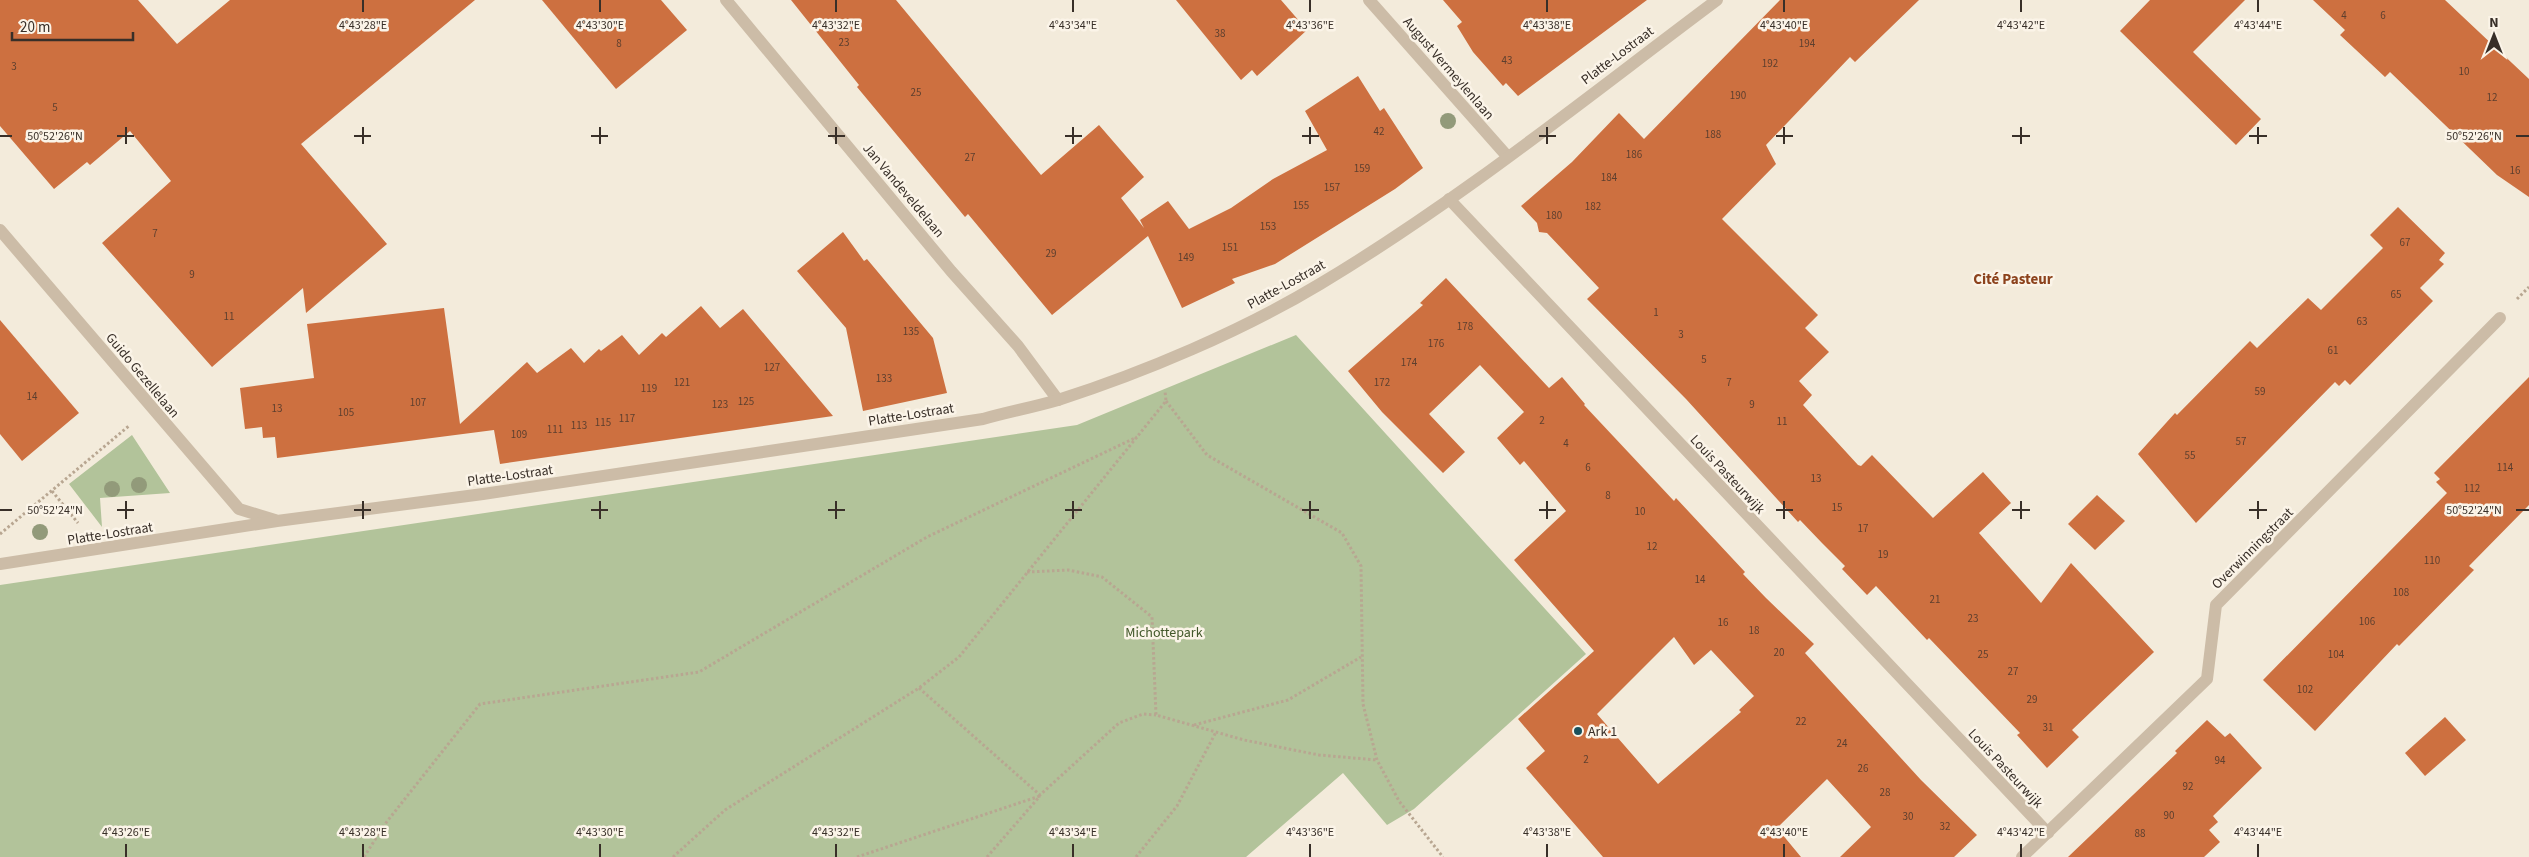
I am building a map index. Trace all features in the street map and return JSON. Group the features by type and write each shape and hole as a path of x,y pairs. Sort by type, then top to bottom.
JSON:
{"street":[{"name":"Jan Vandeveldelaan","path":"726,0 951,271 1018,346 1058,400"},
{"name":"August Vermeylenlaan","path":"1369,0 1507,156"},
{"name":"Platte-Lostraat","path":"0,564 100,550 277,521 483,494 983,419 1058,400 1162,361 1218,337 1320,284 1449,199 1717,0"},
{"name":"Louis Pasteurwijk","path":"1449,199 2048,833"},
{"name":"Guido Gezellelaan","path":"0,230 239,509 277,521"},
{"name":"Overwinningstraat","path":"2022,857 2208,680 2216,605 2500,318"}],"path":[{"path":"1162,361 1166,401 1207,455 1342,532 1361,566 1363,704 1377,760 1399,802 1443,857"},
{"path":"673,857 725,810 919,688 959,656 1166,401"},
{"path":"0,534 152,407"},
{"path":"364,857 385,824 480,704 698,672 927,537 1137,437"},
{"path":"52,491 100,550"},
{"path":"1027,572 1068,570 1102,577 1152,618 1156,715"},
{"path":"1194,725 1288,700 1361,656"},
{"path":"919,688 1040,795"},
{"path":"987,857 1040,795 1120,723 1143,714 1156,715 1244,740 1319,755 1377,760"},
{"path":"1136,857 1178,806 1216,732"},
{"path":"857,857 1040,795"}],"green space":[{"name":"Michottepark","path":"1296,335 1586,654 1414,809 1387,825 1343,773 1246,857 0,857 0,585 1077,425"},
{"path":"132,435 170,493 100,498 102,527 69,484"}],"building":[{"path":"0,0 138,0 177,44 230,0 475,0 301,144 387,244 306,313 303,288 212,367 102,243 171,181 130,131 90,165 87,162 54,189 0,126"},
{"path":"542,0 661,0 687,30 616,89"},
{"path":"791,0 896,0 1041,175 1099,125 1144,177 1121,198 1144,228 1140,220 1168,201 1189,229 1231,208 1273,179 1327,150 1305,111 1358,76 1380,111 1384,108 1423,168 1395,189 1275,264 1232,279 1235,283 1182,308 1148,236 1052,315 968,214 965,217 857,87 859,85"},
{"path":"1176,0 1281,0 1307,30 1257,76 1252,70 1241,80"},
{"path":"1443,0 1647,0 1518,96 1506,83 1503,86 1473,52 1457,26 1462,22"},
{"path":"1780,0 1919,0 1855,62 1850,57 1766,145 1776,164 1722,219 1818,315 1805,328 1829,352 1799,381 1812,395 1803,405 1858,465 1861,466 1872,455 1933,518 1983,472 2011,503 1979,533 2041,603 2071,563 2154,652 2072,730 2079,737 2047,768 2017,735 2020,733 1876,586 1867,595 1842,569 1845,566 1800,520 1798,522 1686,399 1587,299 1599,288 1547,233 1539,232 1537,223 1521,206 1572,162 1619,113 1644,139"},
{"path":"2150,0 2245,0 2193,52 2261,119 2236,145 2120,31"},
{"path":"2313,0 2445,0 2529,79 2529,197 2497,175 2390,72 2385,77 2340,35 2345,30"},
{"path":"2398,207 2445,253 2439,260 2444,264 2420,288 2433,301 2350,385 2345,380 2339,386 2335,382 2196,523 2138,454 2175,413 2177,415 2250,341 2257,348 2308,298 2321,310 2383,248 2370,235"},
{"path":"843,232 864,261 867,259 933,338 947,393 863,411 846,328 797,271"},
{"path":"1446,278 1549,388 1562,377 1584,405 1674,501 1676,498 1745,572 1743,574 1814,644 1805,653 1921,780 1977,835 1954,857 1840,857 1871,827 1827,779 1777,828 1801,857 1603,857 1526,768 1545,751 1518,719 1594,651 1514,560 1566,511 1524,461 1520,465 1497,438 1524,412 1480,365 1429,414 1465,452 1443,473 1382,412 1348,371 1423,305 1420,303","holes":["1674,637 1694,665 1711,650 1754,696 1739,710 1741,712 1658,784 1597,714"]},
{"path":"701,306 720,328 743,309 833,416 500,464 494,430 277,458 275,437 263,438 262,427 245,429 240,388 314,378 307,324 444,308 460,424 527,362 537,373 571,348 584,363 599,349 601,351 622,335 639,355 662,333 666,337"},
{"path":"0,320 79,413 22,461 0,434"},
{"path":"2529,377 2529,505 2469,566 2474,570 2399,646 2397,644 2315,731 2263,680 2447,493 2436,482 2440,479 2434,473"},
{"path":"2097,495 2125,521 2095,550 2068,524"},
{"path":"2445,717 2466,740 2425,776 2405,753"},
{"path":"2207,720 2225,737 2230,733 2262,768 2213,816 2218,822 2209,830 2220,842 2204,857 2068,857 2177,753 2175,751"}],"place":[{"name":"Ark 1","path":"1578,731"}],"district":[{"name":"Cité Pasteur","path":"2013,279"}]}
